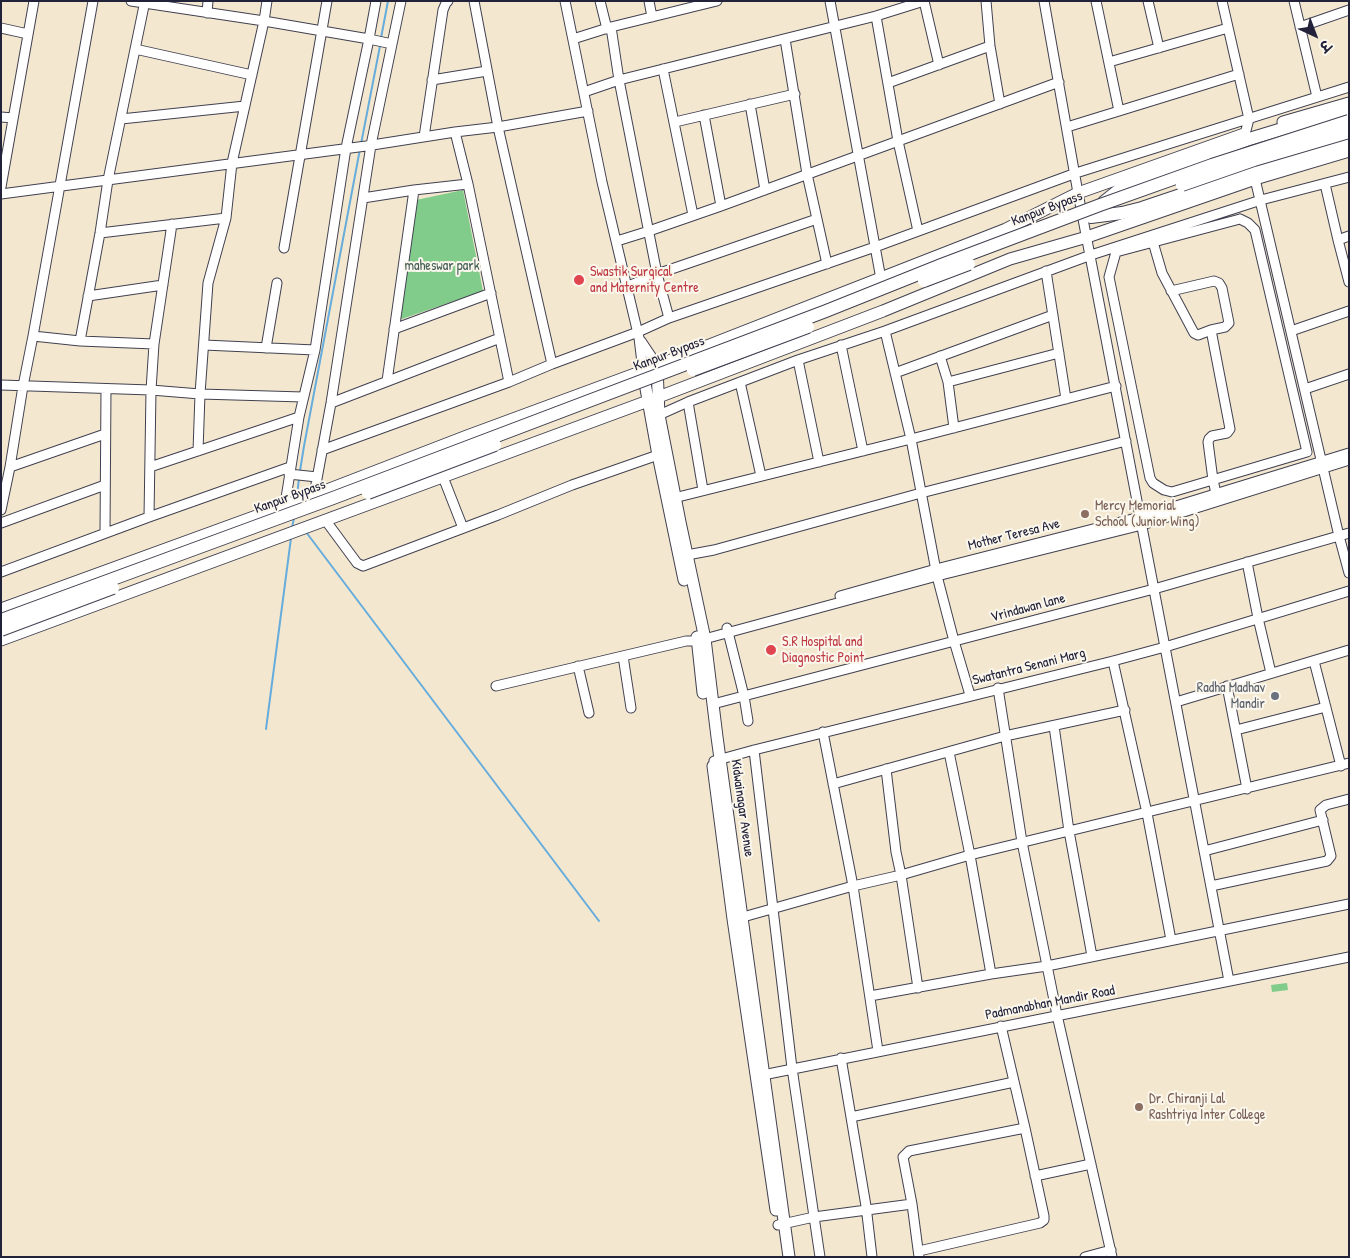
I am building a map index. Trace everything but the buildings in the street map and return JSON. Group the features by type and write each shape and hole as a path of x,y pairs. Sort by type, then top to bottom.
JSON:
{"highway":[{"path":"1100,205 1119,190 1156,173 1246,140 1349,110"},
{"name":"Kanpur Bypass","path":"1,620 333,498 1100,205 1212,165 1349,121"},
{"name":"Kanpur Bypass","path":"1,630 757,347 1091,217 1254,160 1349,132"},
{"path":"1091,217 1142,208 1252,171 1349,142"}],"main road":[{"path":"1,609 311,496 643,371 1006,229 1078,193 1245,134 1349,103"},
{"path":"1,640 652,399 883,311 1010,258 1087,237 1255,179 1349,151"},
{"name":"Kidwainagar Avenue","path":"657,365 652,399 658,455 687,555 781,1224 782,1257"},
{"name":"Kidwainagar Avenue","path":"643,371 659,415 671,499 712,704 716,761"},
{"name":"Kidwainagar Avenue","path":"781,1224 790,1257"}],"street":[{"path":"1,188 34,1"},
{"path":"1,510 93,1"},
{"path":"131,1 264,21 372,39 390,44"},
{"path":"207,13 208,1"},
{"path":"198,451 208,283 226,218 232,163 267,1"},
{"path":"284,248 327,1"},
{"path":"288,503 299,417 315,350 348,148 372,39 376,1"},
{"path":"311,496 313,477 322,450 330,403 363,198 368,145 401,1"},
{"path":"424,137 443,10 448,1"},
{"path":"474,1 498,127 552,364"},
{"path":"565,1 602,182 638,335 643,371"},
{"path":"600,1 609,28 657,274 668,318"},
{"path":"649,1 652,17"},
{"path":"573,39 717,1"},
{"path":"830,1 881,279"},
{"path":"584,92 619,80 876,16 924,1 939,65"},
{"path":"986,1 990,46 1000,104"},
{"path":"1044,1 1076,173 1078,193 1229,981"},
{"path":"1096,1 1119,111"},
{"path":"1148,1 1159,48"},
{"path":"1222,1 1249,119 1245,134"},
{"path":"1294,1 1317,97"},
{"path":"80,341 108,180 145,2"},
{"path":"1300,27 1349,10"},
{"path":"876,16 898,141 918,232"},
{"path":"1,28 28,34"},
{"path":"1109,62 1228,28"},
{"path":"785,39 807,174 827,264"},
{"path":"888,83 990,46"},
{"path":"136,48 252,75"},
{"path":"663,69 694,215"},
{"path":"432,80 487,71"},
{"path":"1067,127 1239,74"},
{"path":"617,241 765,190 1059,82"},
{"path":"322,450 509,382 552,364 638,335 668,318 918,232 1076,173 1349,87"},
{"path":"675,122 795,94"},
{"path":"750,104 765,190"},
{"path":"120,120 245,106"},
{"path":"1,194 498,127 588,111"},
{"path":"704,115 720,206"},
{"path":"1,117 13,118"},
{"path":"454,132 468,184 509,382"},
{"path":"659,415 798,360 885,331 1091,255 1261,200 1349,176"},
{"path":"1255,179 1338,536 1349,573"},
{"path":"363,198 468,184"},
{"path":"1325,184 1349,282"},
{"path":"387,381 414,190"},
{"path":"100,233 226,218"},
{"path":"626,287 657,274 817,219"},
{"path":"1240,219 1248,223 1255,230 1307,452 1172,492 1164,490 1153,483 1150,478 1109,277 1116,252 1153,242 1240,219"},
{"path":"148,517 154,344 172,224"},
{"path":"1338,240 1349,236"},
{"path":"1153,242 1158,262 1171,291 1194,333 1198,335 1225,327 1229,323 1222,288 1219,283 1214,281 1171,291"},
{"path":"1046,272 1066,399"},
{"path":"266,348 276,283"},
{"path":"88,296 163,285"},
{"path":"394,328 491,294"},
{"path":"1291,330 1349,311"},
{"path":"895,372 1053,315"},
{"path":"1211,330 1230,429 1227,433 1212,436 1208,440 1217,497"},
{"path":"885,331 911,439 936,573 970,695"},
{"path":"638,335 657,365"},
{"path":"33,336 80,341 154,344"},
{"path":"330,403 500,338"},
{"path":"204,345 315,350"},
{"path":"841,345 863,451"},
{"path":"948,382 1059,353"},
{"path":"940,356 948,382 954,428"},
{"path":"798,360 819,462"},
{"path":"1305,388 1349,374"},
{"path":"740,382 761,476"},
{"path":"1,384 303,397"},
{"path":"671,499 1116,386"},
{"path":"106,389 106,533"},
{"path":"688,402 703,490"},
{"path":"150,467 299,417"},
{"path":"10,467 105,434"},
{"path":"687,555 714,550 921,493 1126,441"},
{"path":"1322,465 1349,453"},
{"path":"326,521 357,562 363,566 572,485 658,455"},
{"path":"496,686 698,638 936,573 1141,521 1322,465 1349,460"},
{"path":"1,572 148,517 292,472 313,477"},
{"path":"443,477 464,528"},
{"path":"1,523 105,486"},
{"name":"Vrindawan lane","path":"712,704 1154,589 1349,533"},
{"path":"1247,562 1271,673"},
{"name":"Swatantra Senani Marg","path":"716,761 823,732 1113,661 1349,591"},
{"path":"727,630 744,696 748,721"},
{"path":"1176,702 1349,650"},
{"path":"623,656 632,708"},
{"path":"1113,661 1147,813 1171,940"},
{"path":"738,918 970,855 1345,764 1326,707 1314,661"},
{"path":"578,666 589,713"},
{"path":"1227,686 1247,788"},
{"path":"998,688 1022,842 1057,1015 1111,1254 1085,1257"},
{"path":"1236,730 1326,707"},
{"path":"833,784 1005,736 1124,710"},
{"path":"1054,726 1069,831 1092,956"},
{"path":"823,732 853,886 878,1051"},
{"path":"754,750 792,1068 820,1257"},
{"path":"949,752 991,974"},
{"path":"886,769 896,852 918,988"},
{"path":"1211,886 1327,861 1331,856 1320,810 1326,805 1349,799"},
{"path":"1204,851 1323,820"},
{"path":"870,996 1047,966 1349,904"},
{"name":"Padmanabhan Mandir Road","path":"760,1075 1349,957"},
{"path":"1001,1026 1025,1128 1044,1220 919,1254 903,1157 908,1151 1025,1128"},
{"path":"841,1058 872,1257"},
{"path":"851,1117 1014,1082"},
{"path":"1035,1176 1091,1164"},
{"path":"781,1224 814,1217 912,1204"}],"green space":[{"name":"maheswar park","path":"463,190 483,291 399,320 416,200"},
{"path":"1287,983 1288,990 1272,992 1271,985"}],"waterway":[{"path":"381,38 388,1"},
{"path":"361,144 380,46"},
{"path":"300,471 360,149"},
{"path":"297,496 299,478"},
{"path":"292,528 294,518"},
{"path":"306,532 599,921"},
{"path":"266,729 291,538"}],"place":[{"name":"Swastik Surgical and Maternity Centre","path":"579,280"},
{"name":"Mercy Memorial School (Junior Wing)","path":"1085,514"},
{"name":"S.R Hospital and Diagnostic Point","path":"771,650"},
{"name":"Radha Madhav Mandir","path":"1275,696"},
{"name":"Dr. Chiranji Lal Rashtriya Inter College","path":"1139,1107"}]}
